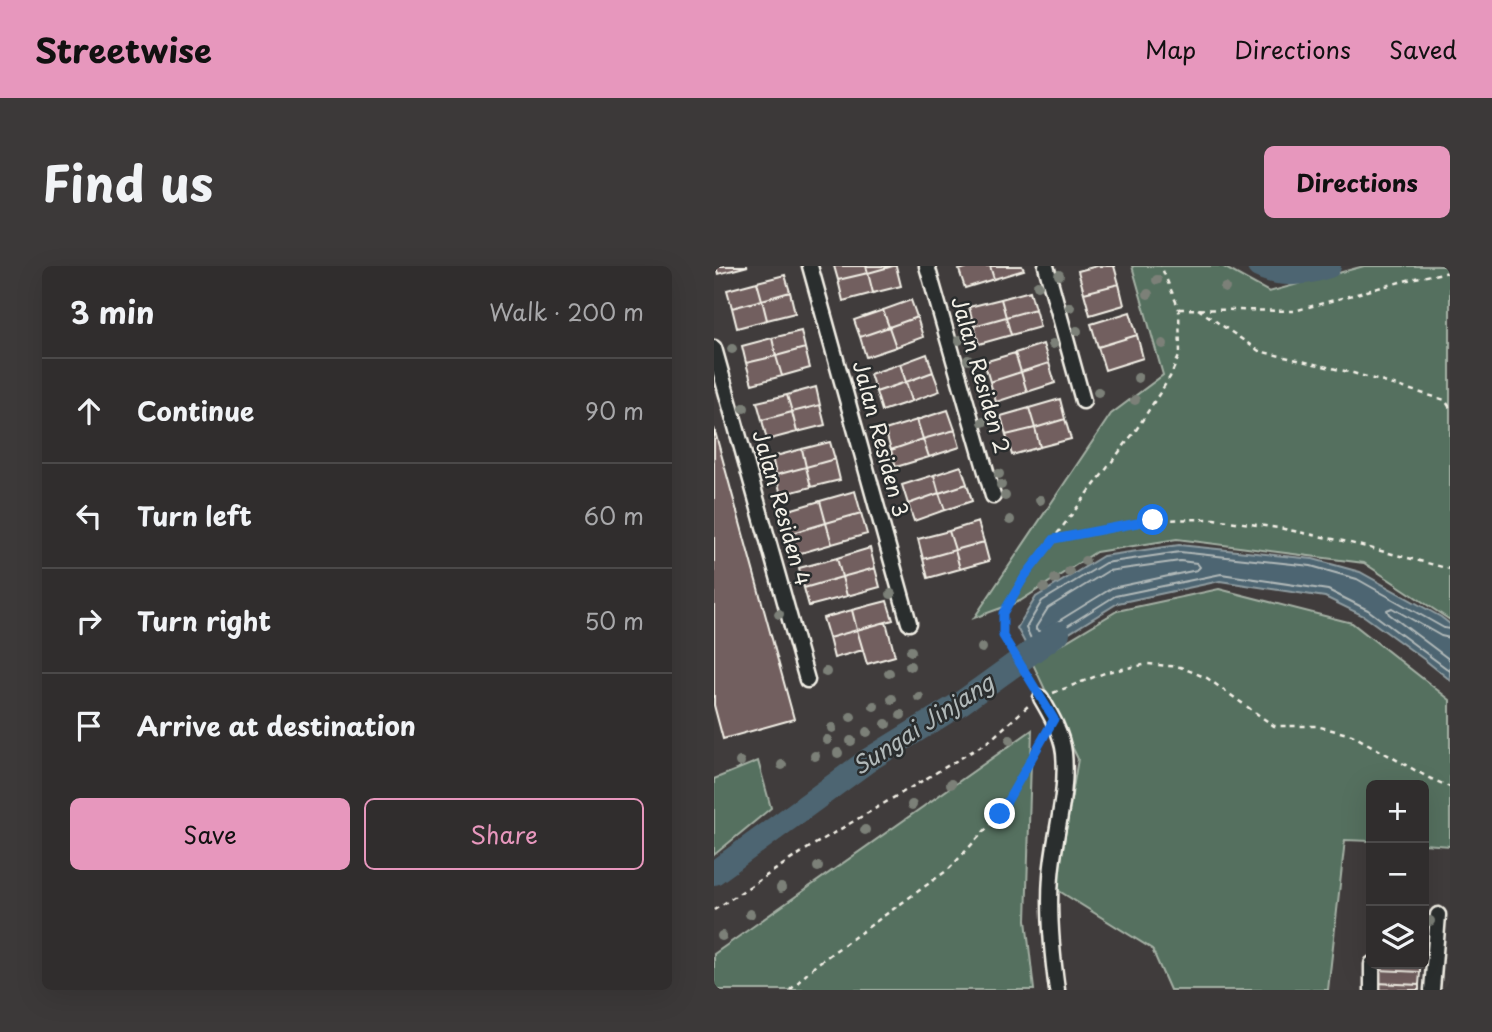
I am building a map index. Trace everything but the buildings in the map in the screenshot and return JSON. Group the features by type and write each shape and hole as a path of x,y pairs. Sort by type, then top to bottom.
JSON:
{"street":[{"name":"Jalan Residen 3","path":"810,266 909,623"},
{"name":"Jalan Residen 2","path":"927,266 993,496"},
{"path":"1046,266 1083,401"},
{"name":"Jalan Residen 4","path":"714,348 807,680"},
{"path":"1041,698 1054,719 1064,751 1064,790 1051,876 1056,990"},
{"path":"1432,990 1438,915"},
{"path":"1434,956 1450,957"},
{"path":"1371,990 1372,969"}],"path":[{"path":"1041,698 1003,636 1003,613 1025,576 1136,430 1170,377 1180,354 1179,309 1161,266"},
{"path":"1179,309 1294,311 1415,278 1450,272"},
{"path":"1198,309 1259,351 1353,373 1445,400 1450,408"},
{"path":"1054,539 1153,520 1214,519 1330,538 1450,569"},
{"path":"790,990 817,964 949,870 1000,814 1054,719"}],"green space":[{"path":"1132,266 1222,266 1269,292 1364,266 1450,266 1450,620 1364,563 1177,539 1096,552 1020,601 974,618 1111,414 1163,375"},
{"path":"1219,589 1352,623 1450,700 1450,846 1429,844 1429,780 1366,780 1366,841 1345,840 1328,990 1170,990 1152,949 1056,889 1078,759 1032,662 1117,611"},
{"path":"1032,730 1026,920 1034,990 714,990 714,954"},
{"path":"758,761 771,808 714,855 714,779"}],"water":[{"path":"1179,545 1313,559 1360,572 1450,624 1450,680 1364,616 1325,597 1220,581 1118,603 1032,656 1017,628 1036,597 1103,556"}],"waterway":[{"path":"1259,266 1276,272 1294,273 1329,266"},
{"name":"Sungai Jinjang","path":"714,873 870,759 961,703 1058,633"}],"route":[{"path":"1000,814 1054,719 1003,636 1003,613 1025,576 1054,539 1153,520"}]}
